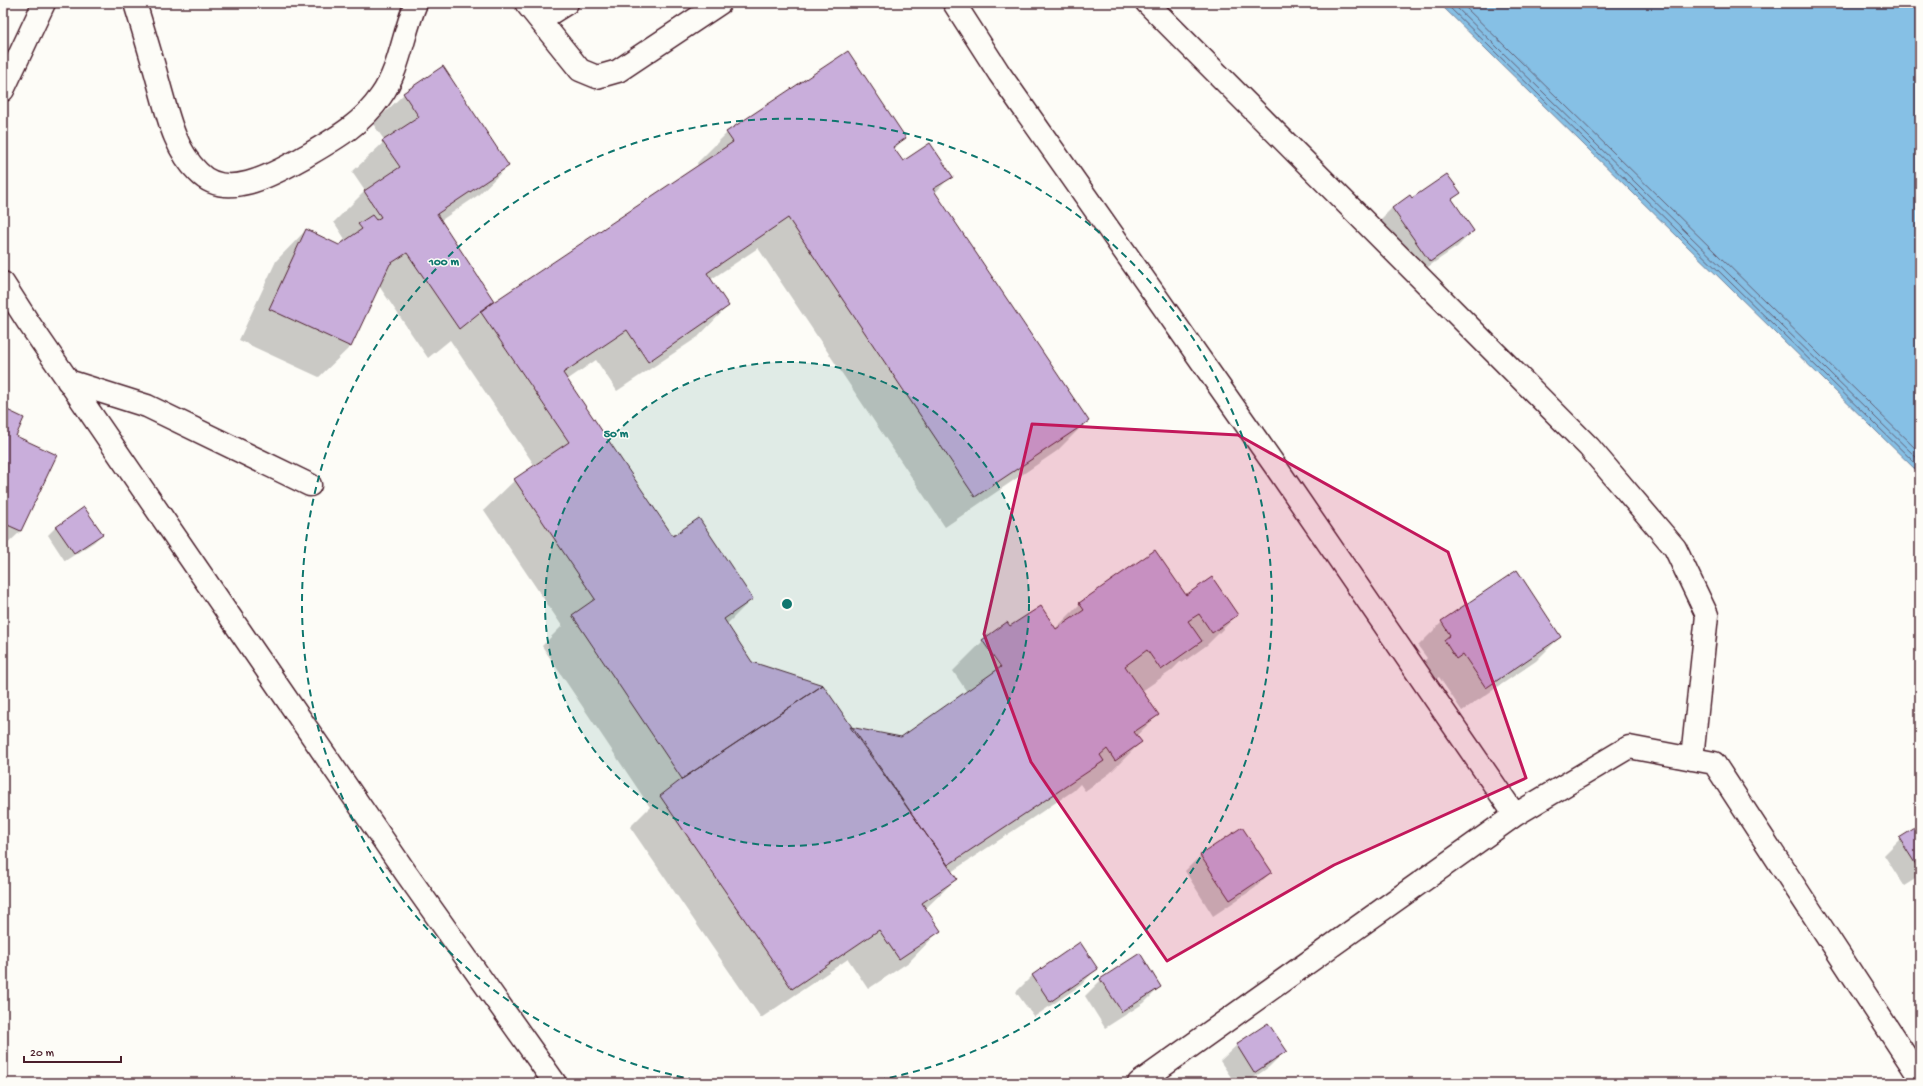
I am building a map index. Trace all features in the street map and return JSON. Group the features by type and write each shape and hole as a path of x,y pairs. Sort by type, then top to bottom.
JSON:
{"lane":[{"path":"3,90 44,3"},
{"path":"135,3 169,117 182,150 197,172 206,180 233,184 247,183 267,177 324,146 356,124 382,96 395,70 416,3"},
{"path":"526,3 580,70 597,77 618,71 720,3"},
{"path":"540,20 567,3"},
{"path":"954,3 999,73 1278,470 1515,815"},
{"path":"1147,3 1589,447 1675,548 1707,615 1692,759"},
{"path":"3,283 68,381 397,860 555,1083"},
{"path":"68,381 147,406 310,485"},
{"path":"1139,1083 1515,815 1629,746 1714,763 1920,1078"}],"highlighted area":[{"path":"1032,424 1238,435 1448,552 1526,778 1334,865 1167,961 1031,762 984,634"}],"water":[{"path":"1439,3 1920,3 1920,474"}],"building":[{"path":"848,51 906,138 893,147 903,161 930,143 953,177 933,189 1089,421 975,497 788,218 707,273 729,306 648,362 627,330 563,373 673,536 699,518 753,599 724,619 752,662 823,685 682,779 572,615 595,599 514,479 569,442 480,311 733,142 726,132"},
{"path":"443,66 509,166 437,214 494,301 459,329 407,253 390,264 351,347 269,309 306,229 339,245 362,229 358,224 372,215 376,220 381,217 364,191 400,167 382,141 419,117 403,93"},
{"path":"1447,174 1461,193 1452,199 1474,231 1430,262 1392,208 1410,195 1412,198"},
{"path":"3,408 24,418 16,436 57,455 21,531 3,523"},
{"path":"84,507 103,534 74,553 56,527"},
{"path":"1155,550 1186,595 1212,577 1238,615 1212,633 1199,614 1188,621 1202,641 1161,670 1147,650 1125,666 1159,715 1134,732 1142,742 1115,761 1107,749 1100,755 1104,761 948,865 850,727 901,737 1001,667 982,640 1007,622 1010,626 1041,606 1056,629 1084,610 1079,603"},
{"path":"1517,570 1561,637 1486,688 1463,654 1456,659 1444,640 1450,635 1441,621"},
{"path":"823,685 957,879 922,903 941,931 899,959 879,930 792,989 660,796 682,779"},
{"path":"1920,825 1920,871 1899,838"},
{"path":"1242,827 1272,872 1230,900 1200,855"},
{"path":"1080,942 1098,969 1050,1002 1032,975"},
{"path":"1140,953 1161,987 1122,1012 1100,979"},
{"path":"1268,1023 1287,1051 1254,1073 1236,1044"}]}
